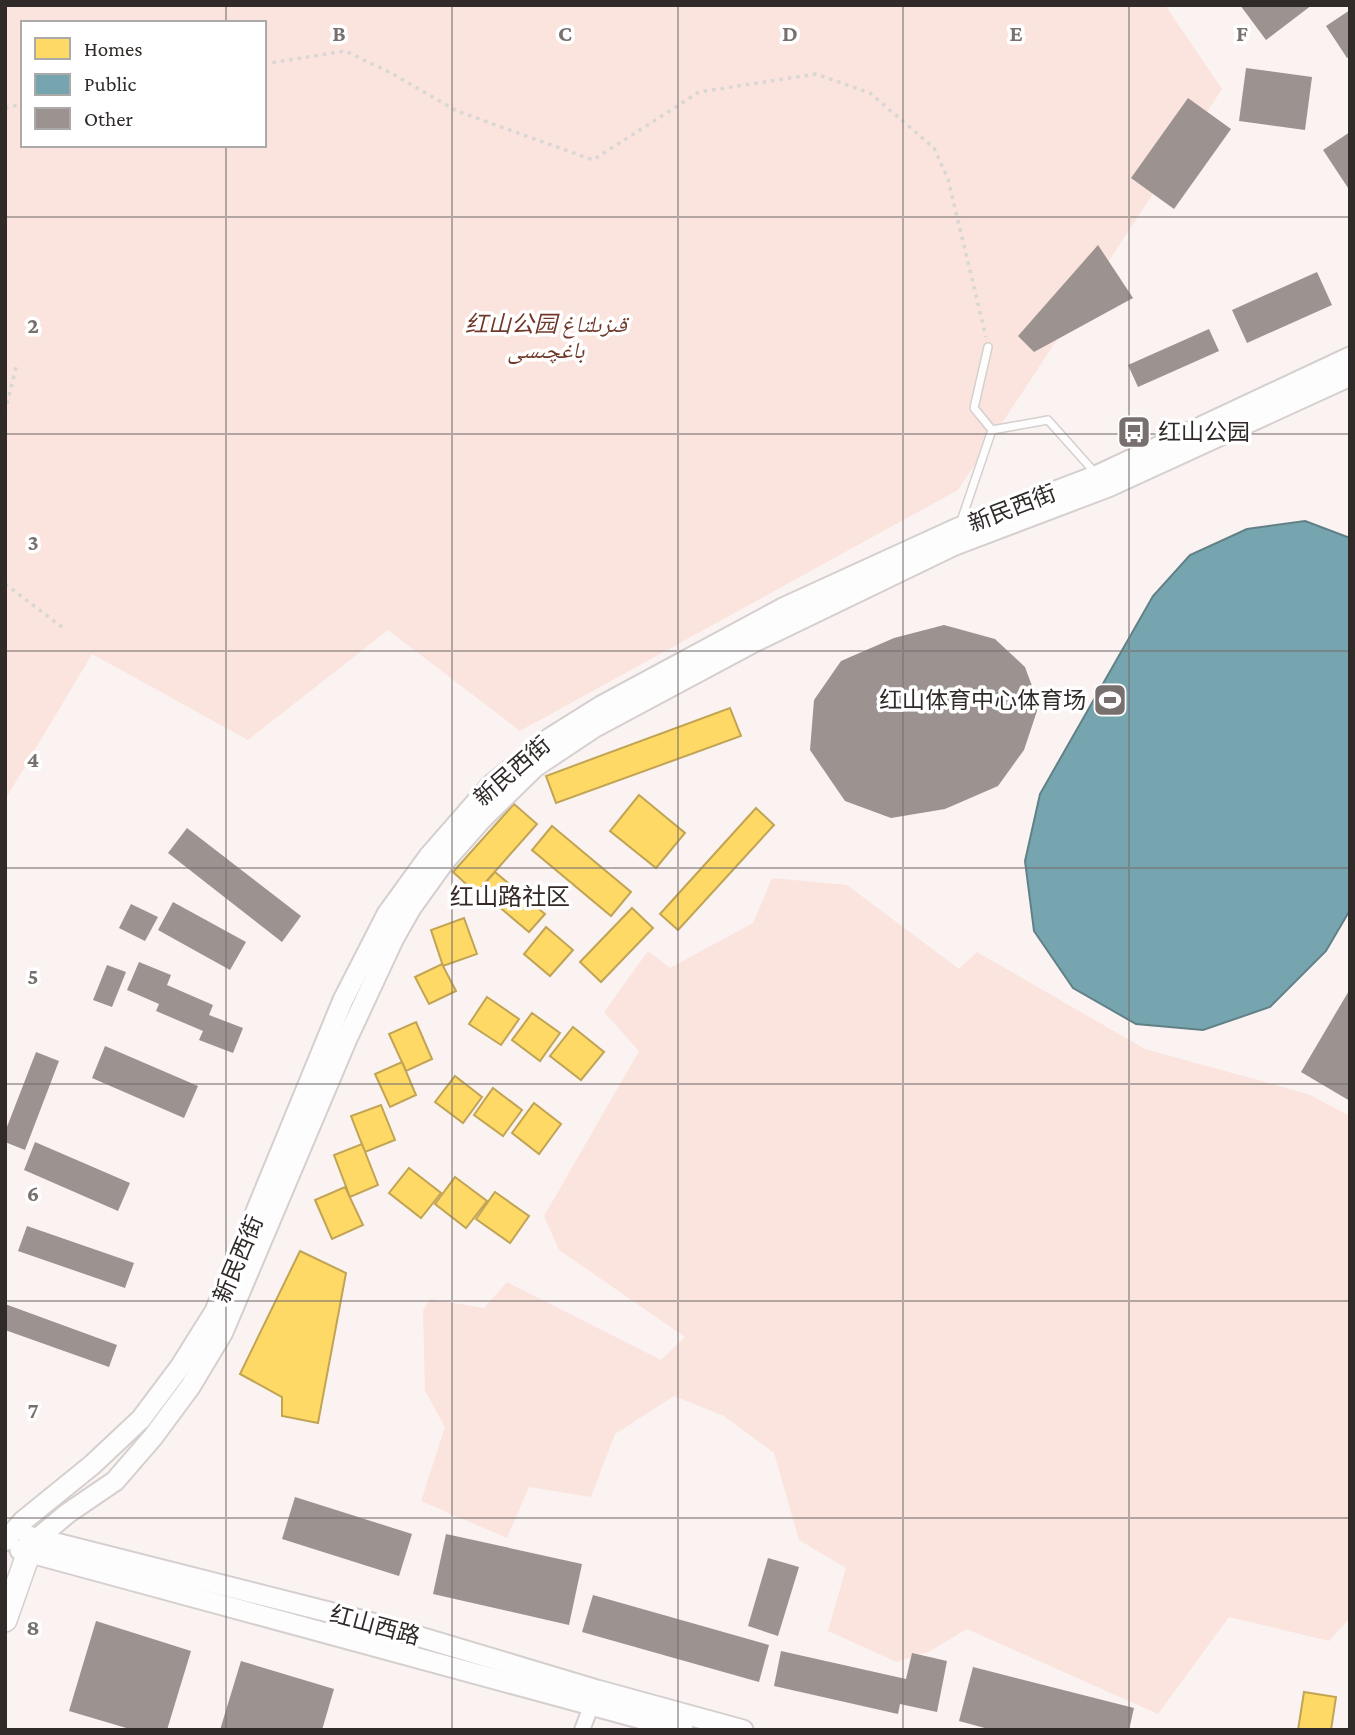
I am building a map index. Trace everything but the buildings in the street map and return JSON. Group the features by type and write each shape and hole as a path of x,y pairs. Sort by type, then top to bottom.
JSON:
{"main road":[{"name":"新民西街","path":"7,1537 92,1465 141,1419 180,1367 215,1311 343,1000 382,924 429,856 491,785 550,738 613,699 783,608 958,528 1098,475 1350,357"},
{"name":"新民西街","path":"34,1545 68,1513 115,1481 153,1437 190,1387 223,1332 346,1041 394,938 411,908 444,862 482,819 535,767 595,727 740,649 943,550 1108,487 1350,376"},
{"name":"红山西路","path":"7,1537 683,1730"},
{"name":"红山西路","path":"34,1545 380,1625 584,1687 743,1730"},
{"path":"5,1620 34,1545"}],"street":[{"path":"582,1730 592,1704"}],"lane":[{"path":"988,347 974,408 992,430"},
{"path":"992,430 1048,420 1098,475"},
{"path":"958,528 992,430"}],"path":[{"path":"266,64 345,51 389,72 457,111 593,160 699,92 816,74 870,93 934,148 939,158 948,179 988,347"},
{"path":"5,412 17,363"},
{"path":"5,584 62,626"}],"green space":[{"name":"红山公园 قىزىلتاغ باغچىسى","path":"5,5 1165,5 1222,89 958,490 520,731 388,630 248,740 92,654 5,800"},
{"path":"772,878 847,885 959,969 977,952 1145,1049 1308,1094 1350,1116 1350,1618 1329,1641 1229,1617 1158,1714 967,1629 930,1651 897,1662 828,1631 846,1568 799,1540 774,1453 724,1416 674,1396 615,1434 591,1497 529,1487 507,1538 421,1501 445,1427 425,1391 423,1311 430,1299 484,1308 507,1282 661,1360 685,1337 559,1250 544,1216 639,1051 604,1012 648,951 670,968 753,923"}],"place":[{"name":"红山公园","path":"1134,432"},
{"name":"红山体育中心体育场","path":"1110,700"}],"district":[{"name":"红山路社区","path":"510,897"}]}
